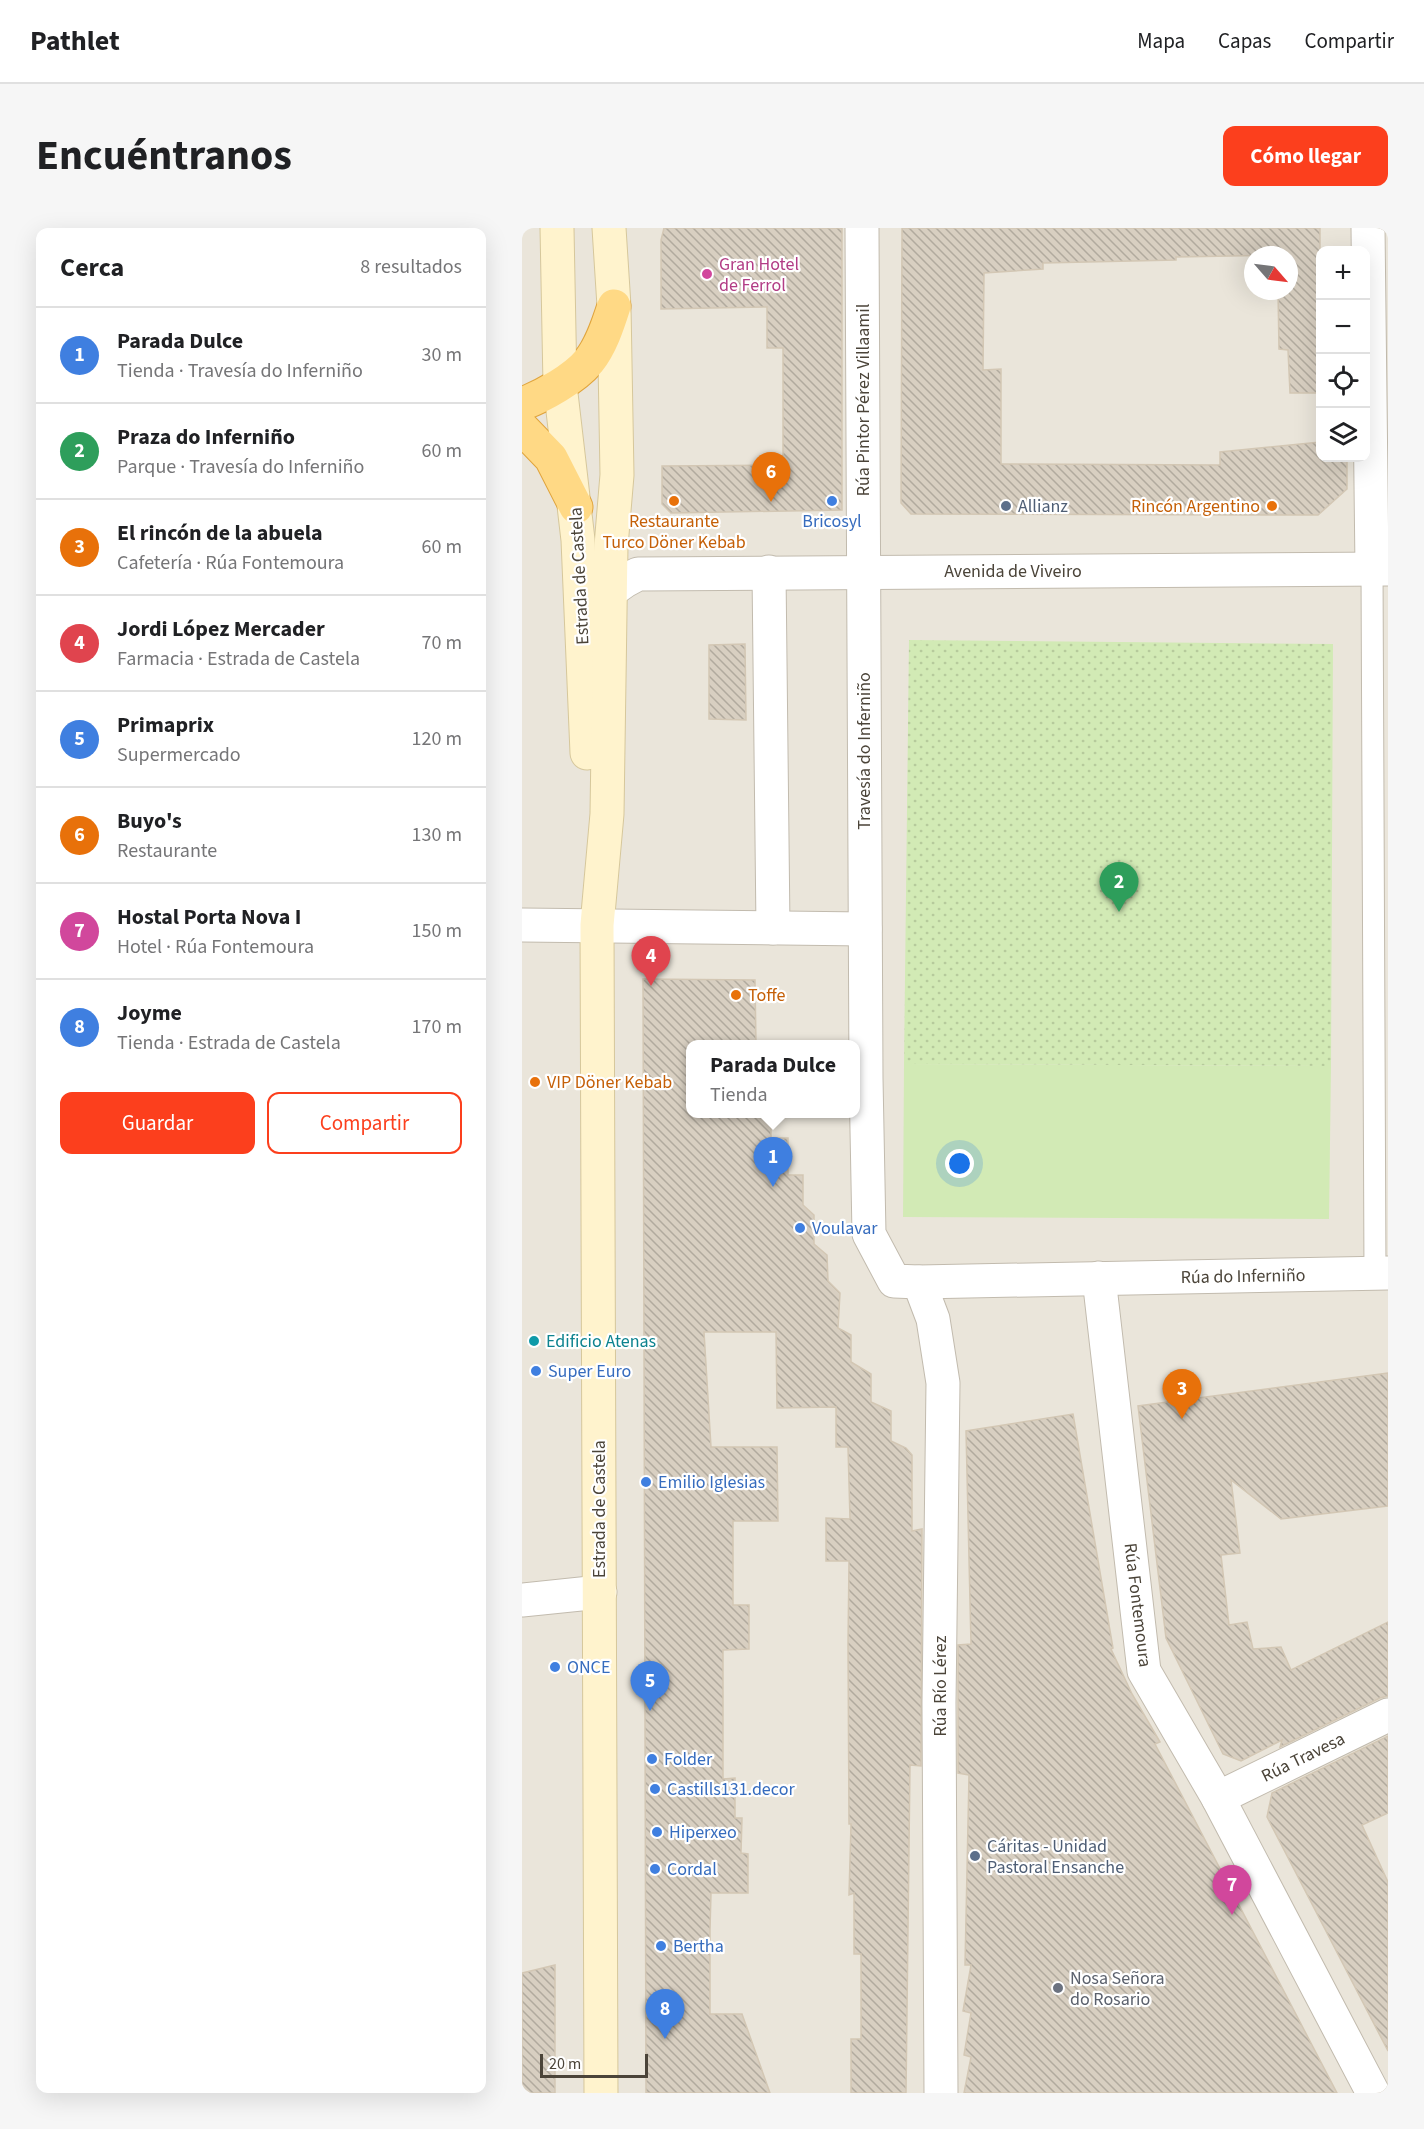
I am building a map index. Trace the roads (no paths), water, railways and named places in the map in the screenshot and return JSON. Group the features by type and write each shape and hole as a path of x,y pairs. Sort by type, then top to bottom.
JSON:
{"highway":[{"path":"522,404 560,385 588,362 605,333 613,293"},
{"path":"522,428 551,458 576,507"}],"main road":[{"name":"Estrada de Castela","path":"557,228 560,385 576,507 583,632 591,872 597,925"},
{"name":"Estrada de Castela","path":"601,2093 597,925 607,814 610,592 617,434 609,231"}],"street":[{"name":"Rúa Pintor Pérez Villaamil","path":"862,228 864,572"},
{"path":"1368,228 1379,378 1380,569"},
{"path":"583,632 588,618 610,592 625,580 638,574 629,565 622,548 615,504"},
{"name":"Avenida de Viveiro","path":"638,574 1380,569"},
{"path":"769,572 773,928"},
{"name":"Travesía do Inferniño","path":"864,572 869,1234 894,1281 919,1282"},
{"path":"522,925 865,929"},
{"name":"Rúa do Inferniño","path":"1099,1278 1382,1273"},
{"path":"919,1282 1099,1278"},
{"name":"Rúa Fontemoura","path":"1099,1278 1144,1671 1218,1798 1373,2093"},
{"name":"Rúa Río Lérez","path":"919,1282 933,1319 943,1383 939,1703 940,2093"},
{"path":"522,1600 600,1592"},
{"name":"Rúa Travesa","path":"1218,1798 1388,1715"}],"lane":[{"path":"1380,569 1382,1273"}],"place":[{"name":"Gran Hotel de Ferrol","path":"707,274"},
{"name":"Restaurante Turco Döner Kebab","path":"674,501"},
{"name":"Bricosyl","path":"832,501"},
{"name":"Buyo's","path":"771,502"},
{"name":"Allianz","path":"1006,506"},
{"name":"Rincón Argentino","path":"1272,506"},
{"name":"Praza do Inferniño","path":"1119,912"},
{"name":"Jordi López Mercader","path":"651,986"},
{"name":"Toffe","path":"736,995"},
{"name":"VIP Döner Kebab","path":"535,1082"},
{"name":"Parada Dulce","path":"773,1187"},
{"name":"Voulavar","path":"800,1228"},
{"name":"Edificio Atenas","path":"534,1341"},
{"name":"Super Euro","path":"536,1371"},
{"name":"El rincón de la abuela","path":"1182,1419"},
{"name":"Emilio Iglesias","path":"646,1482"},
{"name":"ONCE","path":"555,1667"},
{"name":"Primaprix","path":"650,1711"},
{"name":"Folder","path":"652,1759"},
{"name":"Castills131.decor","path":"655,1789"},
{"name":"Hiperxeo","path":"657,1832"},
{"name":"Cáritas - Unidad Pastoral Ensanche","path":"975,1856"},
{"name":"Cordal","path":"655,1869"},
{"name":"Hostal Porta Nova I","path":"1232,1915"},
{"name":"Bertha","path":"661,1946"},
{"name":"Nosa Señora do Rosario","path":"1058,1988"},
{"name":"Joyme","path":"665,2039"}]}
